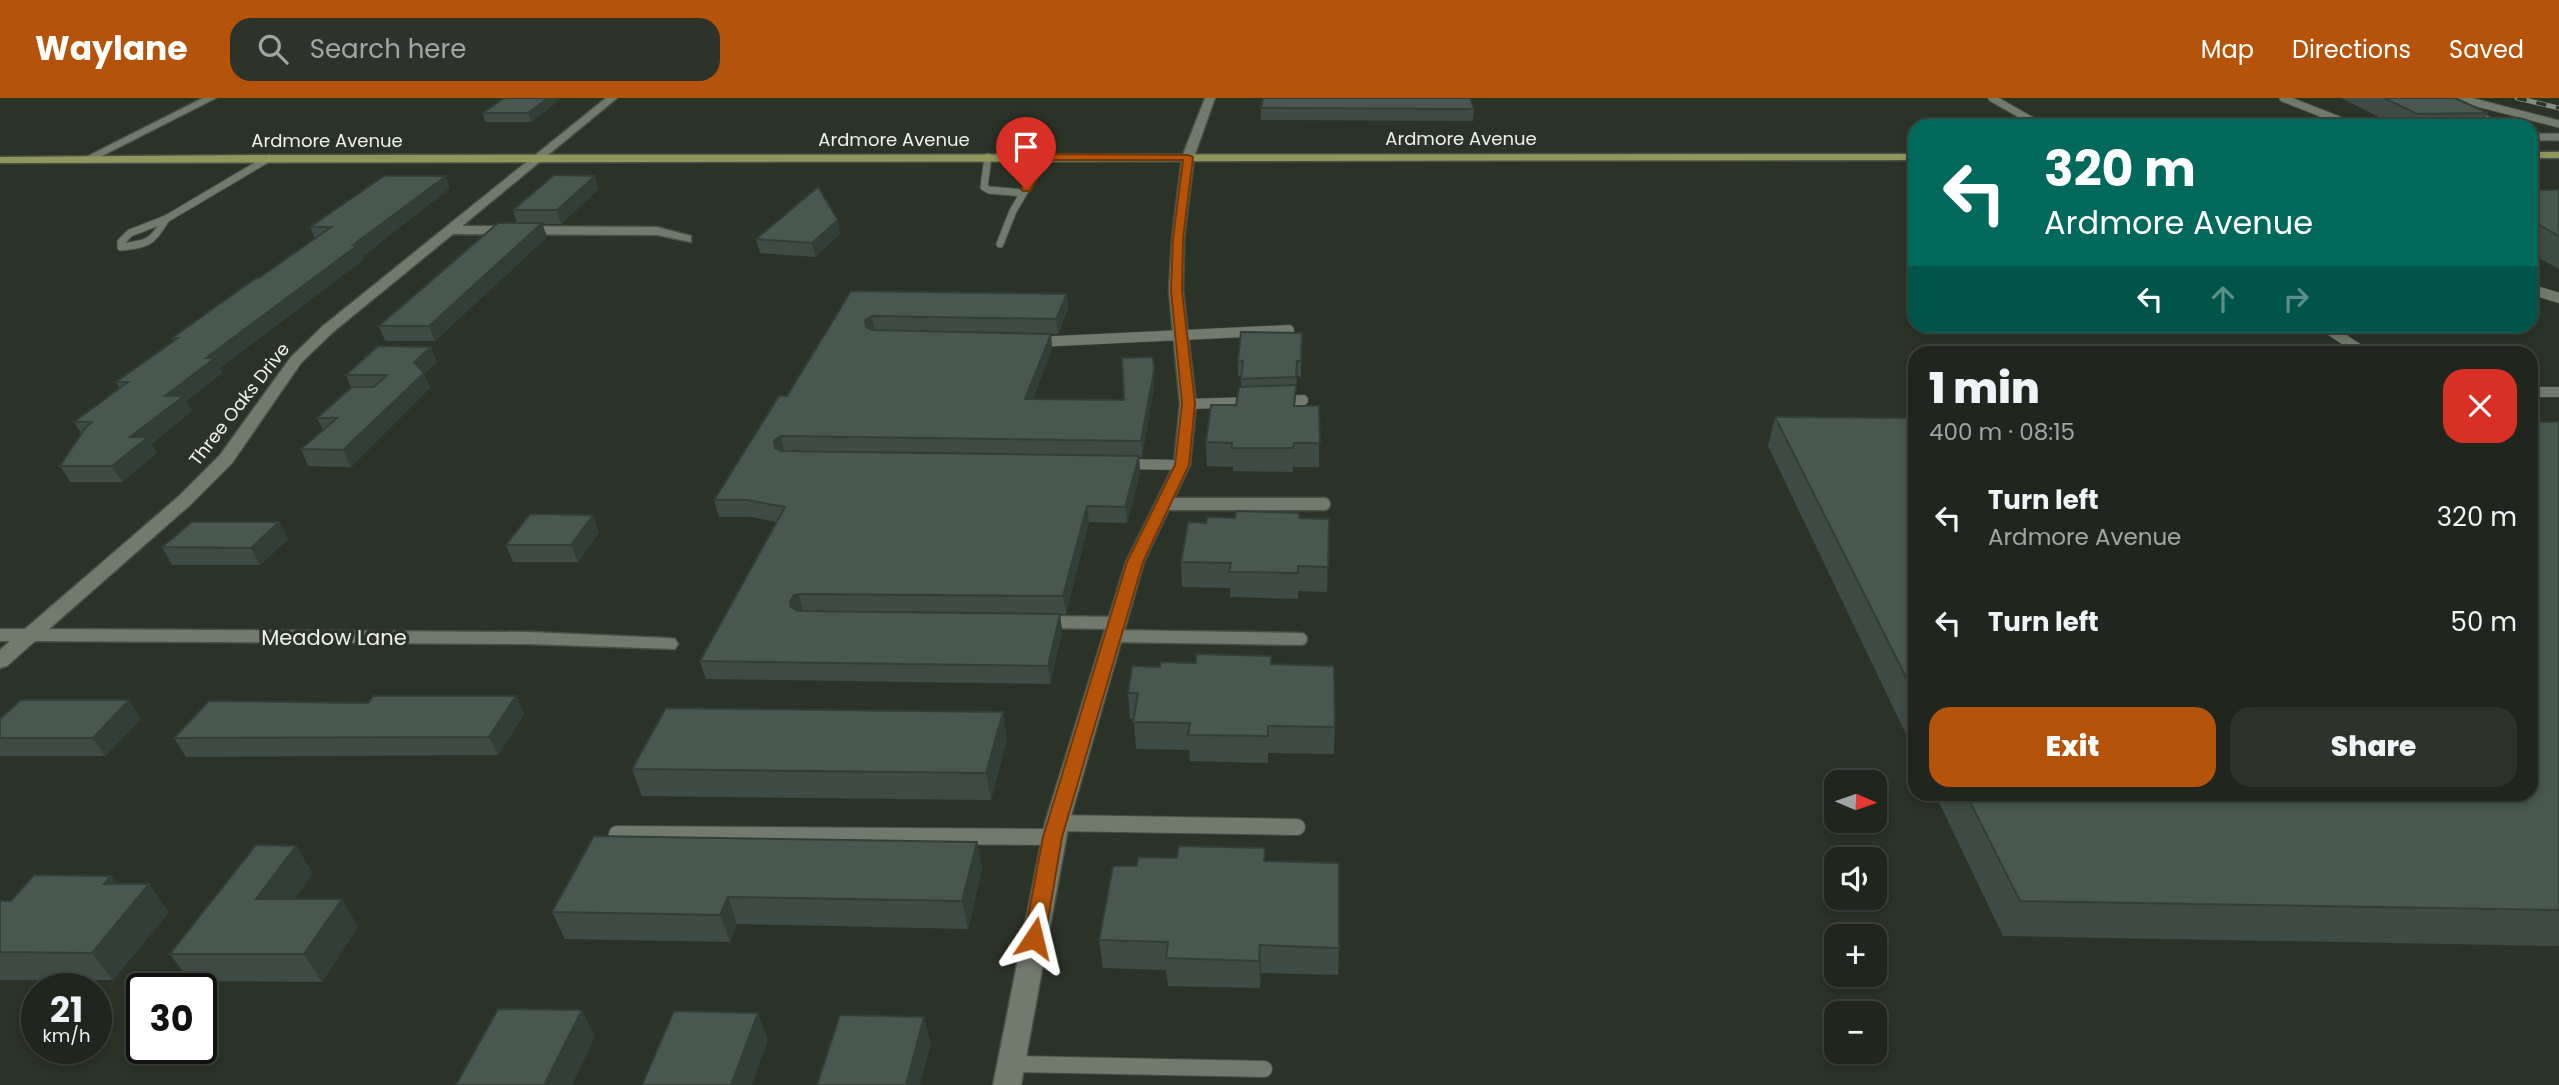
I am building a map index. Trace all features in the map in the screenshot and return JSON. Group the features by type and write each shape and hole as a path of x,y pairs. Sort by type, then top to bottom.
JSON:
{"main road":[{"path":"2538,155 2559,155"},
{"name":"Ardmore Avenue","path":"0,160 540,157 1908,157"}],"street":[{"path":"88,159 211,98"},
{"name":"Three Oaks Drive","path":"0,661 184,502 226,459 296,359 328,329 612,98"},
{"path":"1007,1085 1055,830 1135,562 1182,465 1188,404 1177,291 1178,239 1188,157 1210,98"},
{"path":"451,230 657,231 686,239"},
{"name":"Meadow Lane","path":"0,635 528,638 668,643"}],"lane":[{"path":"1992,98 2029,119"},
{"path":"2283,98 2336,119"},
{"path":"2441,98 2485,119"},
{"path":"2458,98 2559,124"},
{"path":"2538,137 2559,137"},
{"path":"988,157 984,187 989,190 1023,193"},
{"path":"1000,244 1023,193 1045,157"},
{"path":"166,219 155,238 145,244 121,247 121,242 130,233 166,219 269,158"},
{"path":"2538,291 2559,298"},
{"path":"1025,342 1289,330"},
{"path":"2334,333 2354,346"},
{"path":"2538,392 2559,392"},
{"path":"1188,404 1303,400"},
{"path":"1114,464 1182,465"},
{"path":"1164,504 1324,504"},
{"path":"1035,622 1114,630 1301,639"},
{"path":"617,834 1297,827"},
{"path":"1011,1063 1264,1069"}],"building":[{"path":"504,98 548,98 528,113 483,113"},
{"path":"1263,98 1470,98 1474,109 1261,108"},
{"path":"2384,98 2455,98 2488,113 2417,114"},
{"path":"554,175 595,176 557,210 513,210"},
{"path":"384,176 446,176 206,358 215,358 165,396 184,396 130,437 148,437 112,466 60,466 92,422 74,422 128,382 116,382 178,338 172,338 331,227 310,227"},
{"path":"818,187 838,220 812,243 756,239"},
{"path":"2538,190 2559,190 2559,236 2538,224"},
{"path":"498,223 542,223 429,326 379,326"},
{"path":"851,291 1067,294 1056,319 872,316 865,320 866,327 872,330 1051,334 1025,399 1124,400 1122,358 1153,357 1154,371 1141,441 781,436 774,441 775,448 781,451 1139,456 1125,507 1087,506 1063,596 799,594 794,595 790,602 791,607 798,611 1060,614 1048,666 700,661 785,507 747,500 714,500 779,396 787,396"},
{"path":"1241,332 1302,333 1301,361 1297,361 1296,377 1241,379 1243,361 1238,360"},
{"path":"378,346 431,347 414,362 424,373 343,450 301,449 337,418 317,418 352,387 374,387 387,375 346,375"},
{"path":"1296,385 1294,406 1319,406 1320,443 1294,443 1293,448 1232,448 1232,443 1206,442 1211,405 1236,405 1239,387"},
{"path":"1775,417 1908,418 1908,681"},
{"path":"2538,422 2559,422 2559,910 2020,901 1970,801 2538,801"},
{"path":"1236,511 1299,513 1299,518 1329,519 1328,567 1298,566 1298,573 1229,572 1231,563 1181,562 1188,522 1206,523 1207,517 1235,518"},
{"path":"530,514 593,515 571,545 506,545"},
{"path":"192,522 279,522 251,548 162,547"},
{"path":"1196,654 1271,656 1271,664 1334,666 1335,727 1268,726 1268,736 1188,735 1190,723 1133,722 1138,693 1128,693 1132,666 1160,667 1161,662 1196,663"},
{"path":"373,696 516,696 489,737 174,738 209,701 368,703"},
{"path":"21,700 129,700 93,738 0,738 0,719"},
{"path":"666,708 1003,712 986,773 632,769"},
{"path":"594,836 977,842 962,901 728,897 720,915 552,912"},
{"path":"256,845 296,846 256,899 342,899 304,954 170,954"},
{"path":"1179,846 1265,848 1264,861 1339,863 1339,948 1260,945 1259,961 1166,958 1168,942 1099,940 1113,866 1137,866 1138,857 1177,858"},
{"path":"34,875 111,876 104,884 149,884 92,953 0,952 0,901 11,901"},
{"path":"498,1009 582,1010 544,1085 456,1085"},
{"path":"674,1011 758,1013 731,1085 642,1085"},
{"path":"840,1015 924,1017 906,1085 817,1085"}],"railway":[{"path":"2517,98 2559,108"}],"route":[{"path":"1026,189 1045,157 1188,157 1178,239 1177,291 1188,404 1182,465 1135,562 1053,837 1034,938"}]}
